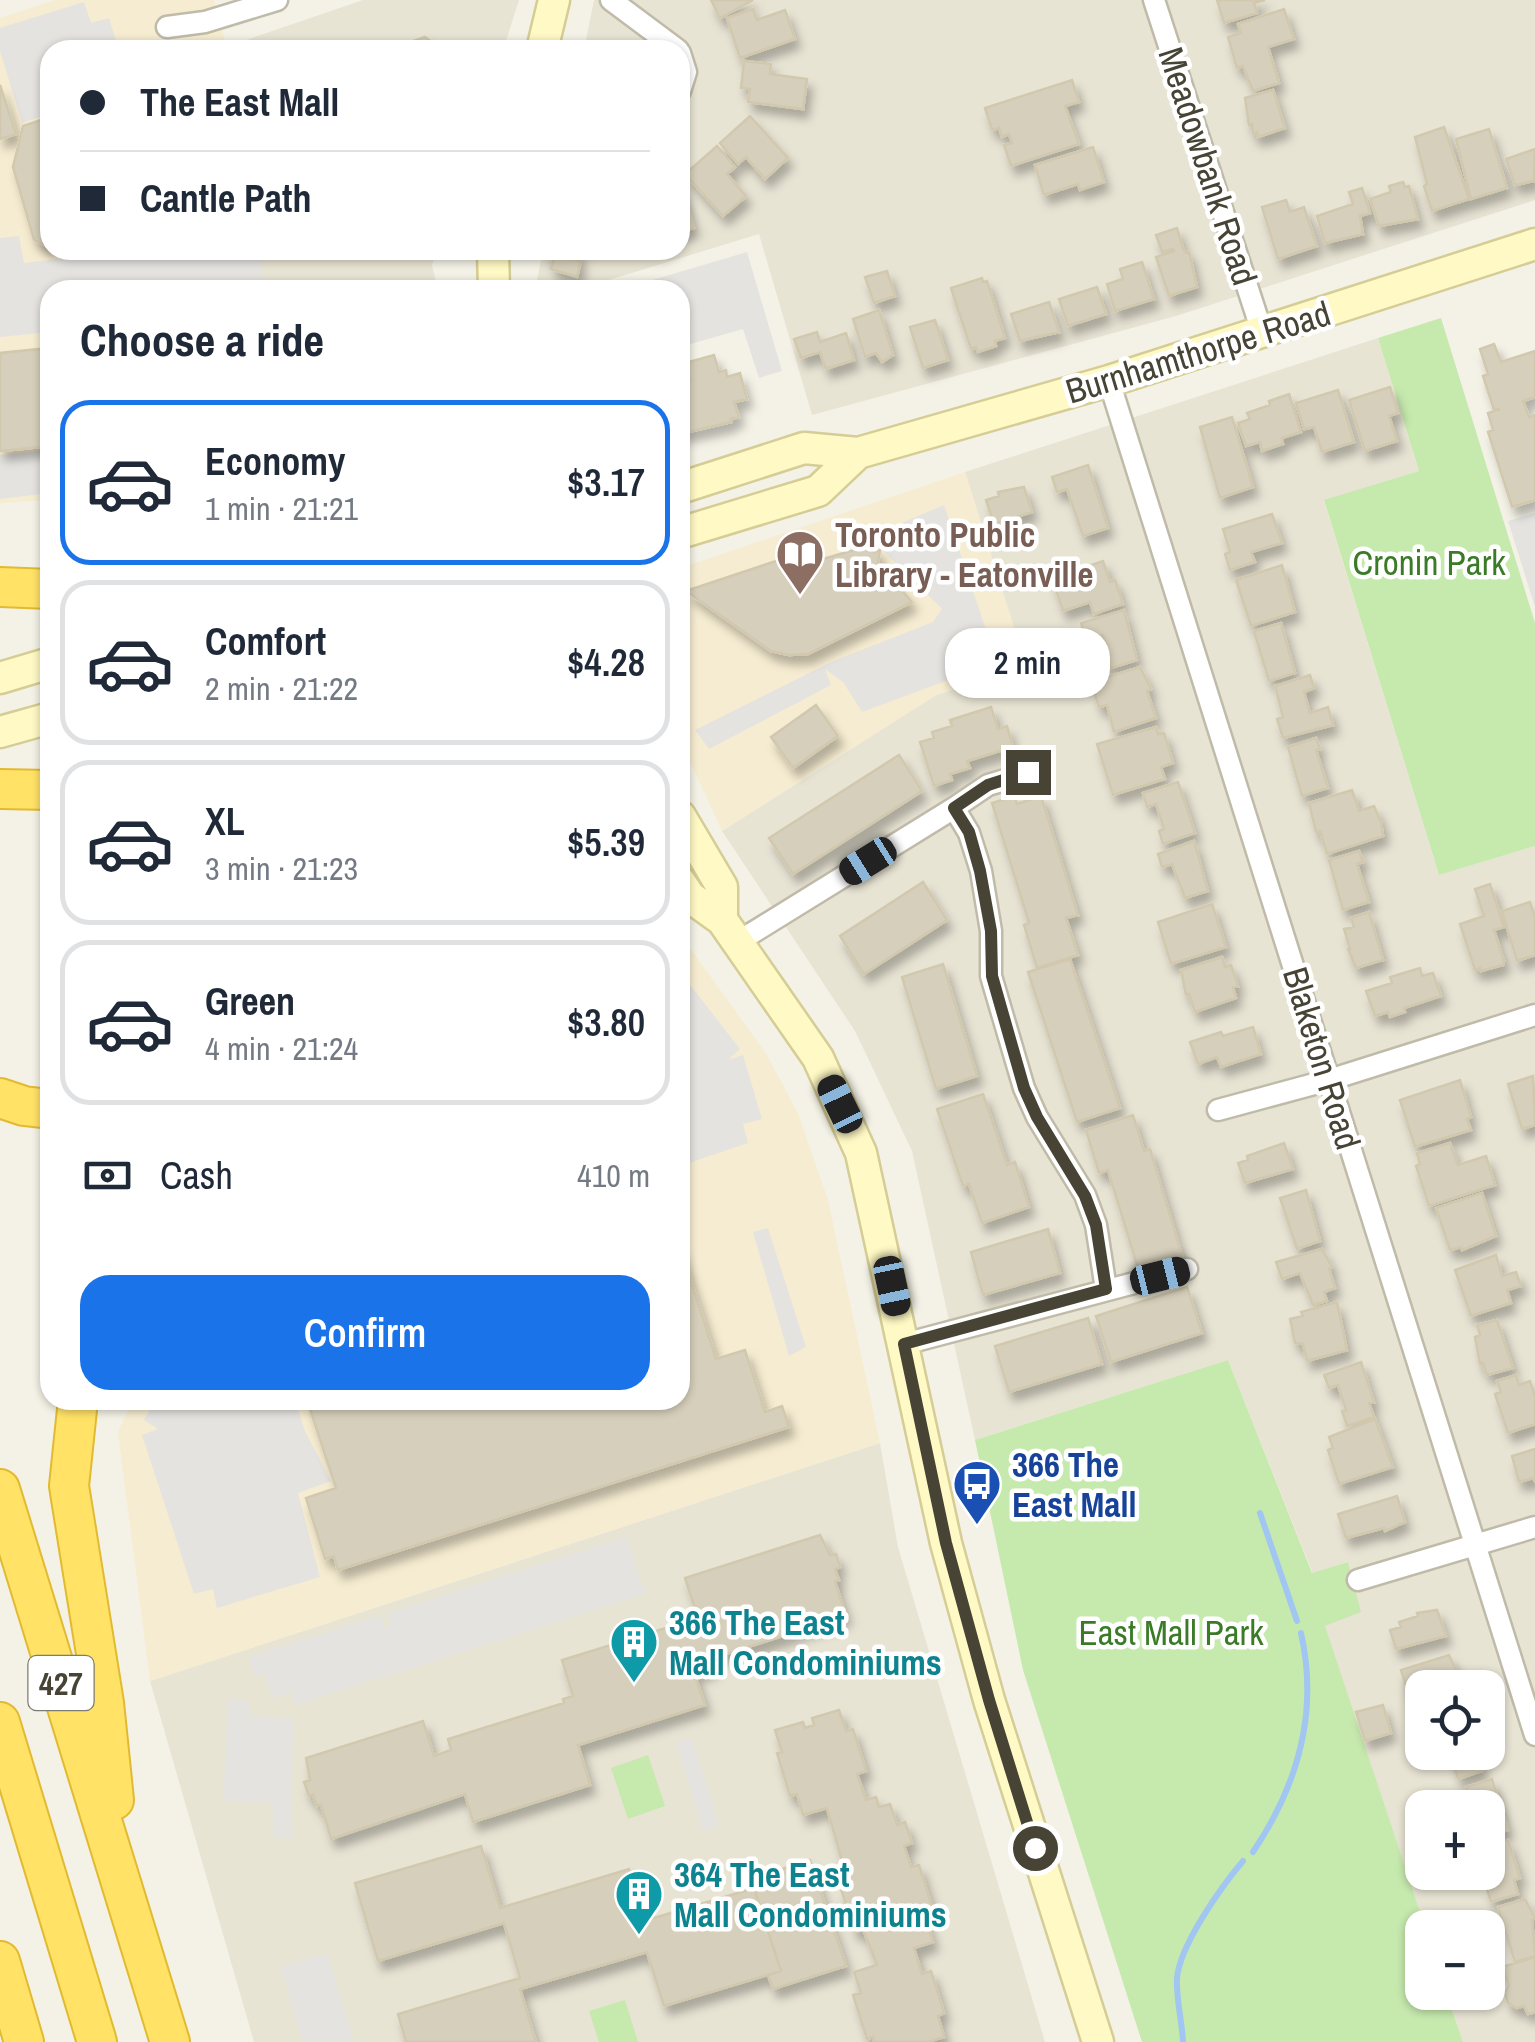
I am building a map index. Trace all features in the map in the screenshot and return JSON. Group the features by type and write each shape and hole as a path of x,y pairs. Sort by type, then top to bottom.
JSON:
{"highway":[{"path":"0,587 40,589"},
{"path":"0,789 40,790"},
{"path":"0,1098 40,1108"},
{"path":"77,1410 69,1486 104,1703 121,1877"},
{"name":"427","path":"0,1488 170,2042"},
{"name":"427","path":"0,1722 97,2042"},
{"path":"0,1961 24,2042"}],"main road":[{"path":"544,40 554,0"},
{"name":"Burnhamthorpe Road","path":"690,485 804,448 858,452 1110,382 1535,244"},
{"name":"Burnhamthorpe Road","path":"690,529 818,491 858,452"},
{"path":"0,678 40,666"},
{"path":"0,732 40,721"},
{"path":"690,833 722,888 729,932"},
{"path":"690,897 729,932 818,1058 854,1132 870,1182 958,1590 1098,2042"}],"street":[{"path":"168,27 205,22 277,0"},
{"path":"610,0 664,40"},
{"name":"Meadowbank Road","path":"1154,0 1262,332"},
{"name":"Blaketon Road","path":"1110,382 1535,1735"},
{"path":"729,932 954,808 988,785 1028,772"},
{"path":"954,808 969,832 980,871 991,931 992,976 1024,1088 1085,1196 1096,1225 1106,1289"},
{"path":"1218,1110 1329,1080 1535,1015"},
{"path":"904,1344 1186,1269"},
{"path":"1358,1580 1535,1527"}],"shaded area":[{"path":"55,0 214,0 225,40 40,40 40,260 244,260 262,280 40,280 40,501 0,503 0,18"},
{"path":"363,0 519,0 506,40 246,40"},
{"path":"594,0 1535,0 1535,200 1176,316 812,415 759,234 690,255 690,40 586,40"},
{"path":"84,2 91,23 109,18 116,40 40,40 40,117 22,123 0,51 0,28"},
{"path":"19,236 24,263 262,260 262,280 40,280 40,333 0,337 0,238"},
{"path":"747,252 782,371 759,378 743,329 690,344 690,280 653,280"},
{"path":"244,260 434,260 436,280 262,280"},
{"path":"541,260 674,260 609,280 537,280"},
{"path":"1378,338 1419,471 1324,501 1439,875 1535,846 1535,2042 1463,2042 1452,2010 1505,2010 1505,1910 1419,1910 1413,1890 1505,1890 1505,1790 1405,1790 1405,1867 1324,1626 1347,1562 1313,1574 1228,1360 975,1440 912,1151 855,1031 722,831 936,695 1026,666 965,472"},
{"path":"40,451 40,494 0,499 0,455"},
{"path":"965,472 1026,666 936,695 722,831 690,762 690,565"},
{"path":"944,505 997,662 862,712 843,682 825,669 831,685 709,749 695,730 831,662 933,622 942,609 869,537"},
{"path":"1535,513 1535,607 1508,521"},
{"path":"690,948 767,1055 798,1113 828,1200 880,1443 150,1681 118,1431 128,1410 690,1410"},
{"path":"690,985 740,1049 728,1060 743,1055 762,1119 743,1124 748,1143 690,1163"},
{"path":"768,1228 806,1347 789,1356 753,1232"},
{"path":"150,1410 298,1410 331,1481 298,1493 320,1577 217,1608 213,1589 194,1594 142,1435 158,1429 144,1420"},
{"path":"880,1443 898,1547 1045,2042 254,2042 150,1681"},
{"path":"627,1537 645,1594 295,1705 291,1692 272,1698 265,1674 255,1677 249,1657 381,1615 385,1627 391,1625 388,1613"},
{"path":"228,1699 249,1702 249,1717 293,1719 291,1837 274,1837 272,1803 223,1800"},
{"path":"692,1737 719,1826 703,1831 676,1742"},
{"path":"327,1953 354,2042 303,2042 280,1967"}],"green space":[{"name":"Cronin Park","path":"1441,318 1535,623 1535,846 1439,875 1324,500 1419,471 1378,338"},
{"name":"East Mall Park","path":"1228,1360 1312,1573 1348,1562 1361,1612 1325,1626 1405,1867 1405,1890 1413,1890 1419,1910 1405,1910 1405,2010 1452,2010 1463,2042 1142,2042 1023,1670 975,1440"},
{"path":"648,1755 665,1806 628,1819 611,1768"},
{"path":"625,2000 638,2042 599,2042 589,2011"}],"building":[{"path":"711,0 753,0 720,18"},
{"path":"1217,0 1265,0 1254,3 1257,13 1224,23"},
{"path":"753,9 757,20 785,10 795,39 740,58 727,18"},
{"path":"1284,9 1294,39 1268,47 1279,83 1253,91 1243,66 1237,68 1228,37 1241,33 1238,24"},
{"path":"744,61 771,64 770,74 807,79 803,109 748,102 750,89 741,88"},
{"path":"1072,80 1079,102 1065,106 1079,144 1011,166 1004,145 1012,143 1009,134 1002,137 999,128 992,130 985,108"},
{"path":"0,85 16,134 0,139"},
{"path":"1273,90 1285,128 1258,137 1249,125 1245,98"},
{"path":"750,116 788,158 765,179 746,157 738,164 720,143"},
{"path":"40,120 40,243 34,240 13,167 23,126"},
{"path":"1444,127 1469,199 1432,211 1415,137"},
{"path":"1489,129 1507,188 1471,199 1456,139"},
{"path":"717,146 735,167 727,174 746,196 723,216 690,180 690,170"},
{"path":"1093,147 1104,182 1080,190 1078,184 1044,195 1035,165"},
{"path":"1535,149 1534,181 1515,185 1506,159"},
{"path":"1403,182 1405,187 1409,186 1418,219 1379,226 1370,199 1391,192 1389,186"},
{"path":"1362,188 1370,213 1360,216 1363,234 1325,243 1317,216 1353,204 1349,192"},
{"path":"1286,200 1290,212 1304,207 1317,246 1278,259 1262,207"},
{"path":"1177,228 1183,248 1189,252 1197,287 1169,296 1156,257 1174,251 1162,252 1156,235"},
{"path":"554,260 581,261 577,277 551,269"},
{"path":"1142,262 1154,299 1115,311 1107,284 1123,279 1120,269"},
{"path":"887,271 895,296 874,303 865,277"},
{"path":"982,278 987,281 1005,338 978,352 976,347 971,349 951,288"},
{"path":"1097,287 1106,314 1068,326 1059,299"},
{"path":"1049,302 1059,332 1020,341 1011,314"},
{"path":"879,310 893,355 882,362 876,353 865,357 853,319"},
{"path":"935,320 948,360 923,368 910,327"},
{"path":"817,332 820,342 846,333 854,360 826,369 820,352 801,358 794,339"},
{"path":"1494,344 1501,362 1535,351 1535,397 1523,401 1529,417 1535,415 1535,500 1512,507 1488,432 1493,430 1488,413 1500,409 1494,410 1483,376 1488,374 1480,349"},
{"path":"40,349 40,447 0,451 0,353"},
{"path":"714,355 719,372 726,370 727,377 740,373 747,399 734,402 739,417 690,432 690,362"},
{"path":"1390,387 1398,413 1389,416 1397,441 1365,451 1349,400"},
{"path":"1338,390 1354,442 1322,452 1314,427 1304,429 1296,403"},
{"path":"1289,394 1301,432 1262,451 1260,442 1246,446 1238,423 1250,419 1247,413"},
{"path":"1232,417 1253,487 1220,498 1200,427"},
{"path":"1088,465 1108,528 1083,536 1067,489 1057,492 1052,477"},
{"path":"1024,487 1032,512 994,524 986,500 999,496 998,492"},
{"path":"1272,514 1282,543 1251,552 1255,562 1230,570 1225,554 1230,552 1223,529"},
{"name":"Toronto Public Library - Eatonville","path":"871,545 874,552 880,550 878,563 912,602 808,654 789,655 771,651 690,594 690,590 794,555 799,566"},
{"path":"1103,561 1123,604 1094,614 1090,602 1063,611 1052,578"},
{"path":"1282,565 1295,612 1251,626 1236,580"},
{"path":"1124,610 1137,660 1108,669 1104,656 1109,655 1103,635 1086,640 1081,623"},
{"path":"1281,623 1295,673 1269,681 1254,631"},
{"path":"1140,667 1151,689 1147,691 1156,718 1114,732 1107,705 1099,707 1091,682"},
{"path":"1310,675 1314,688 1304,692 1310,713 1328,707 1333,725 1283,738 1277,719 1283,717 1275,686"},
{"path":"816,705 838,736 793,768 771,737"},
{"path":"991,707 998,729 1007,726 1013,747 967,761 970,768 950,774 952,780 934,786 920,742 934,738 932,732 952,726 950,720"},
{"path":"1156,727 1158,734 1164,733 1173,763 1161,767 1165,779 1113,795 1097,744"},
{"path":"1316,738 1328,788 1302,796 1288,747"},
{"path":"899,755 922,791 793,874 769,838"},
{"path":"1178,782 1195,833 1163,844 1159,831 1164,829 1156,804 1147,807 1143,793"},
{"path":"1352,790 1359,811 1374,806 1383,836 1327,854 1320,831 1316,832 1309,803"},
{"path":"1014,796 1017,804 1041,796 1078,915 1066,918 1078,955 1037,968 1024,925 1029,923 992,803"},
{"path":"1194,841 1208,891 1185,898 1172,864 1162,867 1158,854"},
{"path":"1359,851 1363,862 1357,864 1369,902 1343,910 1329,860"},
{"path":"923,882 947,920 864,974 840,936"},
{"path":"1490,884 1504,927 1494,930 1504,961 1503,965 1481,971 1475,970 1460,924 1484,916 1475,889"},
{"path":"1530,902 1535,918 1535,955 1517,961 1502,911"},
{"path":"1212,904 1226,947 1171,964 1158,922"},
{"path":"1369,912 1383,960 1356,968 1344,929 1354,927 1351,918"},
{"path":"1222,957 1225,967 1231,965 1238,986 1233,987 1236,998 1195,1012 1189,994 1186,995 1181,970"},
{"path":"1070,959 1120,1108 1077,1122 1028,972"},
{"path":"943,964 977,1076 936,1089 902,977"},
{"path":"1420,968 1422,976 1433,973 1441,996 1390,1017 1388,1012 1375,1016 1366,991 1392,983 1390,977"},
{"path":"1253,1027 1261,1054 1221,1067 1217,1057 1198,1064 1190,1042"},
{"path":"1533,1076 1535,1125 1522,1129 1508,1084"},
{"path":"1460,1080 1471,1130 1415,1147 1400,1100"},
{"path":"983,1094 1007,1165 1015,1162 1029,1207 982,1223 969,1184 963,1186 937,1109"},
{"path":"1133,1115 1144,1151 1150,1149 1184,1262 1140,1275 1108,1170 1099,1173 1086,1130"},
{"path":"1284,1143 1293,1169 1245,1183 1238,1163"},
{"path":"1450,1143 1458,1165 1486,1156 1495,1185 1429,1206 1416,1166 1420,1164 1417,1153"},
{"path":"1306,1190 1320,1241 1297,1249 1280,1198"},
{"path":"1482,1193 1496,1236 1462,1250 1450,1250 1436,1208"},
{"path":"1048,1229 1060,1273 983,1295 971,1252"},
{"path":"1322,1249 1332,1267 1329,1268 1335,1288 1324,1292 1327,1301 1313,1305 1300,1273 1282,1279 1276,1262"},
{"path":"1496,1255 1502,1276 1516,1272 1521,1286 1507,1290 1511,1303 1471,1316 1455,1270"},
{"path":"690,1278 716,1359 745,1350 765,1412 782,1406 789,1427 338,1570 334,1556 325,1559 306,1498 336,1488 310,1410 690,1410"},
{"path":"1187,1287 1202,1333 1111,1362 1096,1316"},
{"path":"1337,1302 1347,1350 1307,1361 1303,1344 1295,1343 1290,1319"},
{"path":"1088,1318 1102,1364 1009,1392 995,1346"},
{"path":"1497,1320 1513,1368 1487,1375 1483,1363 1480,1364 1477,1325"},
{"path":"1361,1362 1374,1402 1369,1403 1374,1417 1347,1426 1338,1385 1329,1388 1324,1375"},
{"path":"1516,1375 1519,1385 1530,1381 1535,1396 1535,1424 1508,1433 1495,1394 1501,1392 1497,1381"},
{"path":"1375,1419 1393,1467 1339,1484 1328,1450 1333,1448 1329,1437"},
{"path":"1535,1449 1535,1481 1533,1478 1519,1482 1512,1456"},
{"path":"1397,1496 1405,1522 1385,1531 1384,1528 1346,1538 1338,1514"},
{"name":"366 The East Mall Condominiums","path":"820,1535 830,1555 836,1554 840,1567 835,1569 839,1580 835,1581 846,1616 710,1659 712,1668 694,1673 705,1705 578,1745 590,1785 473,1822 465,1794 331,1839 321,1805 317,1806 313,1795 309,1796 304,1782 310,1780 306,1758 423,1721 434,1756 451,1750 448,1739 564,1703 563,1699 573,1696 562,1660 697,1615 685,1578"},
{"path":"1437,1610 1446,1636 1396,1649 1390,1630 1401,1627 1399,1622 1418,1616 1417,1613"},
{"path":"1449,1655 1456,1670 1405,1670 1405,1683 1401,1670"},
{"path":"1383,1705 1391,1733 1365,1741 1356,1712"},
{"path":"839,1710 846,1731 853,1729 866,1771 857,1774 866,1800 876,1797 879,1807 890,1804 897,1825 905,1822 912,1843 904,1846 911,1867 919,1865 932,1907 923,1910 933,1942 914,1948 922,1974 931,1971 944,2013 938,2016 944,2037 928,2042 867,2039 853,1995 861,1993 854,1972 877,1965 863,1929 855,1932 841,1889 849,1886 827,1808 803,1815 797,1794 790,1796 777,1753 782,1752 775,1730 803,1722 805,1728 814,1725 812,1718"},
{"path":"1455,1770 1482,1770 1482,1771 1458,1779"},
{"path":"1492,1779 1495,1790 1467,1790 1466,1787"},
{"path":"1508,1840 1520,1878 1514,1880 1518,1894 1491,1902 1487,1890 1505,1890"},
{"name":"364 The East Mall Condominiums","path":"481,1846 500,1908 629,1869 644,1921 754,1888 781,1971 664,2006 647,1952 520,1989 536,2042 406,2042 398,2014 520,1978 504,1923 378,1961 355,1883"},
{"path":"810,1860 846,1966 773,1989 768,1975 781,1971 754,1888 744,1891 741,1882"},
{"path":"1525,1899 1535,1918 1535,1956 1515,1962 1505,1930 1505,1910 1498,1907"},
{"path":"1535,1957 1535,2012 1528,2014 1524,2006 1517,2008 1508,2003 1505,1966"}],"waterway":[{"path":"1260,1513 1297,1621"},
{"path":"1253,1852 1282,1801 1301,1747 1307,1692 1301,1633"},
{"path":"1183,2042 1177,1978 1185,1949 1243,1861"}],"place":[{"name":"Toronto Public Library - Eatonville","path":"800,596"},
{"name":"366 The East Mall","path":"977,1526"},
{"name":"366 The East Mall Condominiums","path":"634,1684"},
{"name":"364 The East Mall Condominiums","path":"639,1936"}],"route":[{"path":"1028,772 988,785 954,808 969,832 988,900 992,976 1024,1088 1085,1196 1096,1225 1106,1289 904,1344 946,1543 1035,1848"}]}
